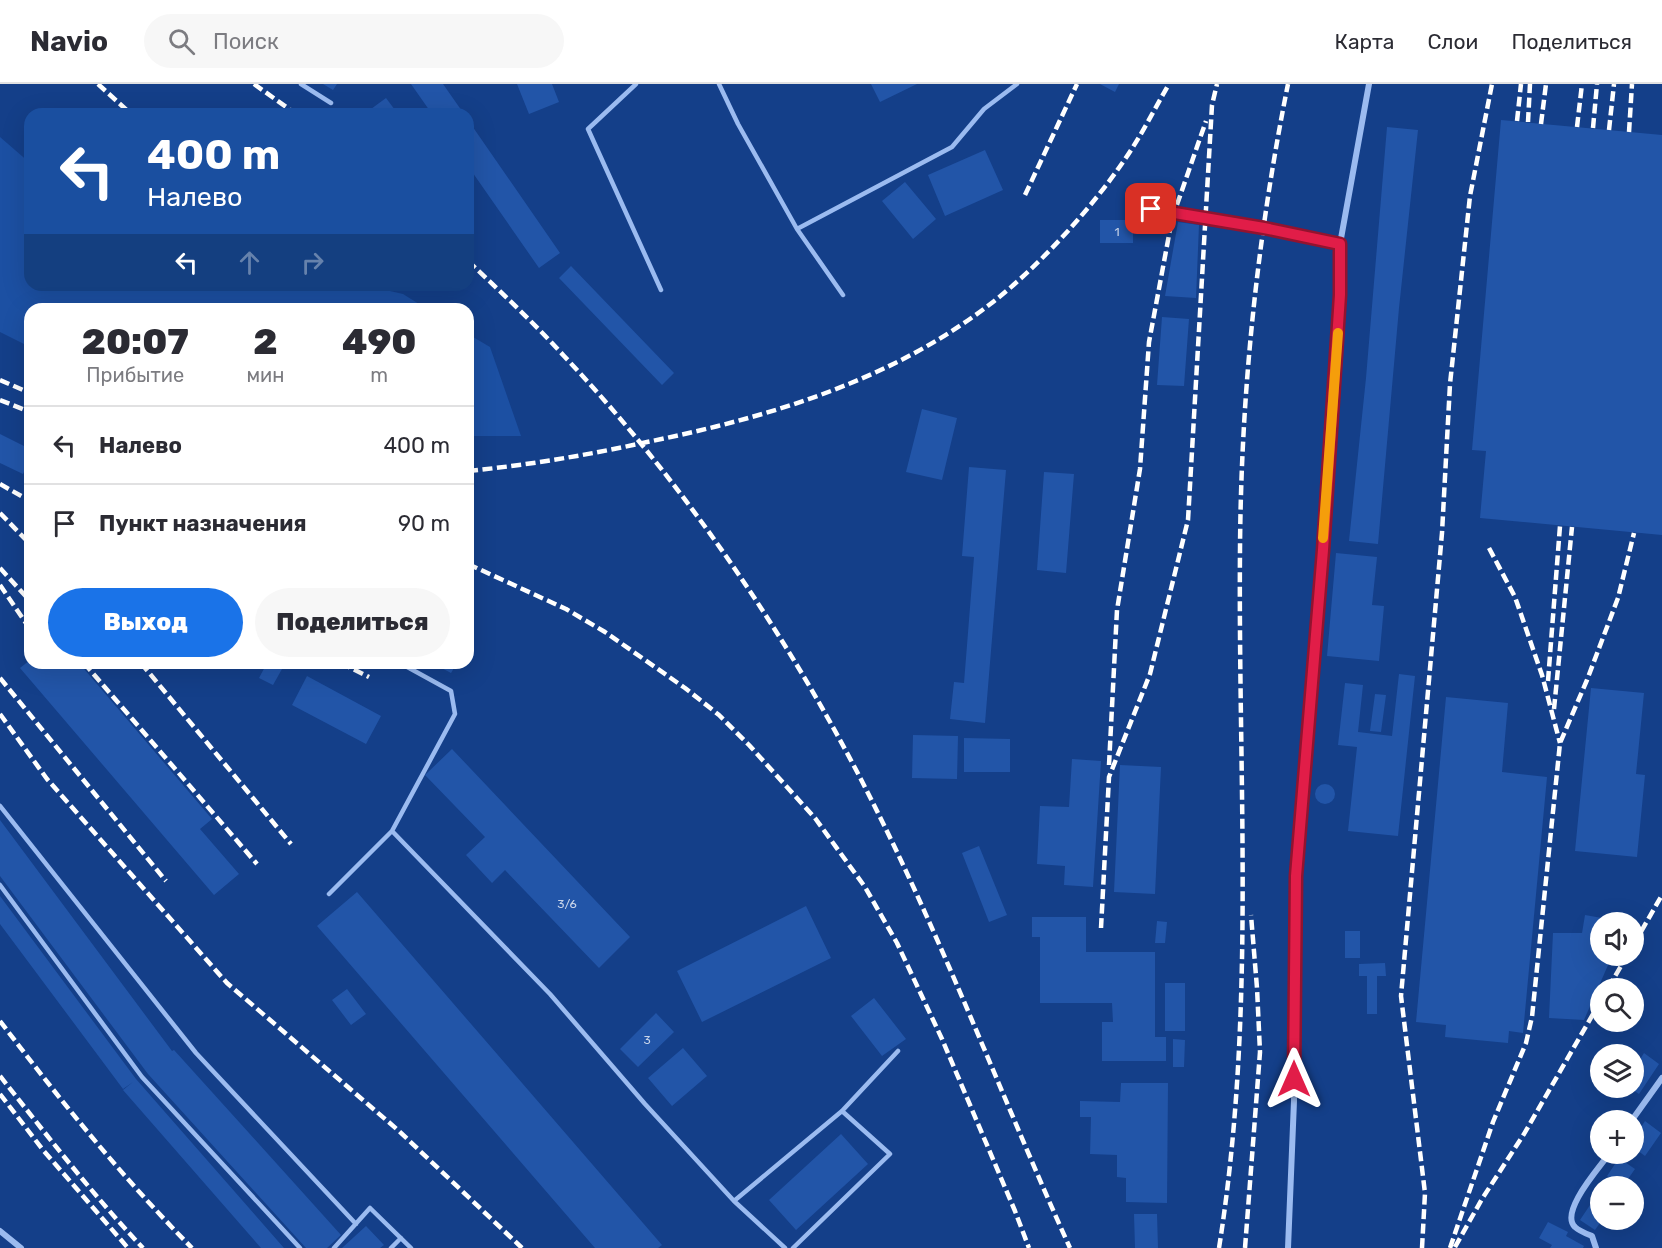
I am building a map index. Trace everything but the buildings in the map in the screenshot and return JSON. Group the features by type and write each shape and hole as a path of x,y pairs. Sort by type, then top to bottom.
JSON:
{"street":[{"path":"1288,1248 1294,1101 1296,876 1323,550 1340,295 1340,244 1369,84"},
{"path":"1639,1110 1662,1078"},
{"path":"1596,1248 1592,1236 1574,1227 1570,1218 1573,1205 1602,1164"},
{"path":"0,1232 11,1245 21,1248"}],"lane":[{"path":"301,84 331,104"},
{"path":"636,84 588,129 661,290"},
{"path":"719,84 738,124 797,229 843,295"},
{"path":"797,229 952,147 984,109 1017,84"},
{"path":"1151,209 1264,228 1340,244"},
{"path":"328,894 392,831 455,714 451,692 411,669"},
{"path":"0,806 196,1053 356,1224"},
{"path":"392,831 550,994 734,1202 785,1248"},
{"path":"0,885 142,1077 300,1248"},
{"path":"734,1202 842,1111 898,1051"},
{"path":"793,1248 890,1154 842,1111"},
{"path":"334,1248 370,1208 411,1248"},
{"path":"391,1248 401,1238"}],"shaded area":[{"path":"0,137 24,158 24,291 390,291 403,294 417,303 24,303 24,344 0,332"},
{"path":"474,338 490,347 521,436 474,436"}],"railway":[{"path":"98,84 124,108"},
{"path":"254,84 288,108"},
{"path":"1025,195 1077,84"},
{"path":"474,470 625,447 739,421 829,392 914,353 993,302 1028,272 1063,236 1123,162 1169,84"},
{"path":"1101,928 1109,777 1150,674 1188,520 1212,105 1217,84"},
{"path":"1219,1248 1238,1074 1241,987 1243,900 1240,550 1247,375 1259,258 1288,84"},
{"path":"1422,1248 1425,1193 1401,996 1442,533 1450,384 1470,196 1492,84"},
{"path":"1517,121 1521,84"},
{"path":"1528,122 1530,84"},
{"path":"1541,124 1546,84"},
{"path":"1577,127 1582,84"},
{"path":"1593,128 1597,84"},
{"path":"1609,130 1614,84"},
{"path":"1629,132 1632,84"},
{"path":"1109,765 1117,610 1140,469 1149,342 1172,219 1206,121"},
{"path":"474,267 553,344 653,458 735,569 809,685 900,858 950,968 1070,1248"},
{"path":"0,380 24,390"},
{"path":"0,400 24,410"},
{"path":"0,484 24,498"},
{"path":"0,513 24,538"},
{"path":"1548,681 1560,526"},
{"path":"1554,709 1572,527"},
{"path":"1450,1248 1493,1122 1526,1043 1532,1017 1560,743 1618,598 1634,533"},
{"path":"1489,548 1515,597 1542,675 1560,743"},
{"path":"474,567 566,609 605,632 685,688 719,715 815,818 865,887 897,943 942,1039 1029,1248"},
{"path":"0,568 24,594"},
{"path":"0,585 24,620"},
{"path":"89,669 257,864"},
{"path":"146,669 291,844"},
{"path":"353,669 369,677"},
{"path":"0,678 166,881"},
{"path":"0,714 47,779 227,983 399,1131 522,1248"},
{"path":"1644,926 1662,895"},
{"path":"1245,1248 1260,1052 1251,915"},
{"path":"1614,978 1621,966"},
{"path":"1455,1247 1590,1019"},
{"path":"0,1021 92,1138 192,1248"},
{"path":"0,1076 87,1185 143,1248"},
{"path":"0,1094 43,1150 128,1248"}],"slow traffic":[{"path":"1323,538 1338,333"}],"route":[{"path":"1151,209 1264,228 1340,244 1340,295 1323,550 1296,876 1294,1079"}]}
